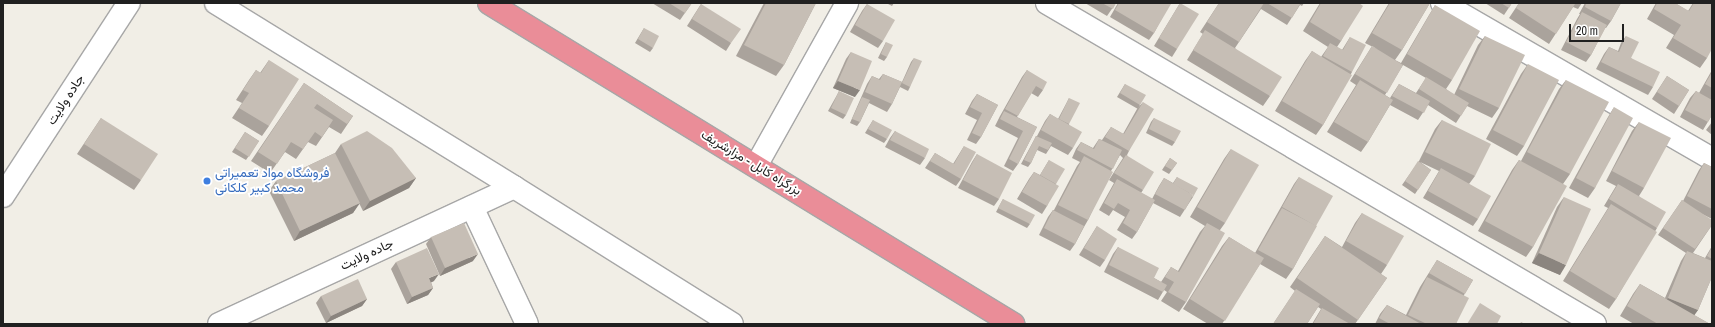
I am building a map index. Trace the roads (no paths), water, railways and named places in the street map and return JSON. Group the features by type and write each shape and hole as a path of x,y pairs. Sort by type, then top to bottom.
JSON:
{"highway":[{"name":"بزرگراه کابل - مزارشریف","path":"488,3 1013,324"}],"street":[{"name":"جاده ولایت","path":"3,196 129,3"},
{"path":"216,3 732,324"},
{"path":"756,166 847,3"},
{"path":"1047,3 1595,324"},
{"path":"1442,3 1712,159"},
{"name":"جاده ولایت","path":"219,324 514,187"},
{"path":"472,207 527,324"}],"place":[{"name":"فروشگاه مواد تعمیراتی محمد کبیر کلکانی","path":"207,181"}]}
